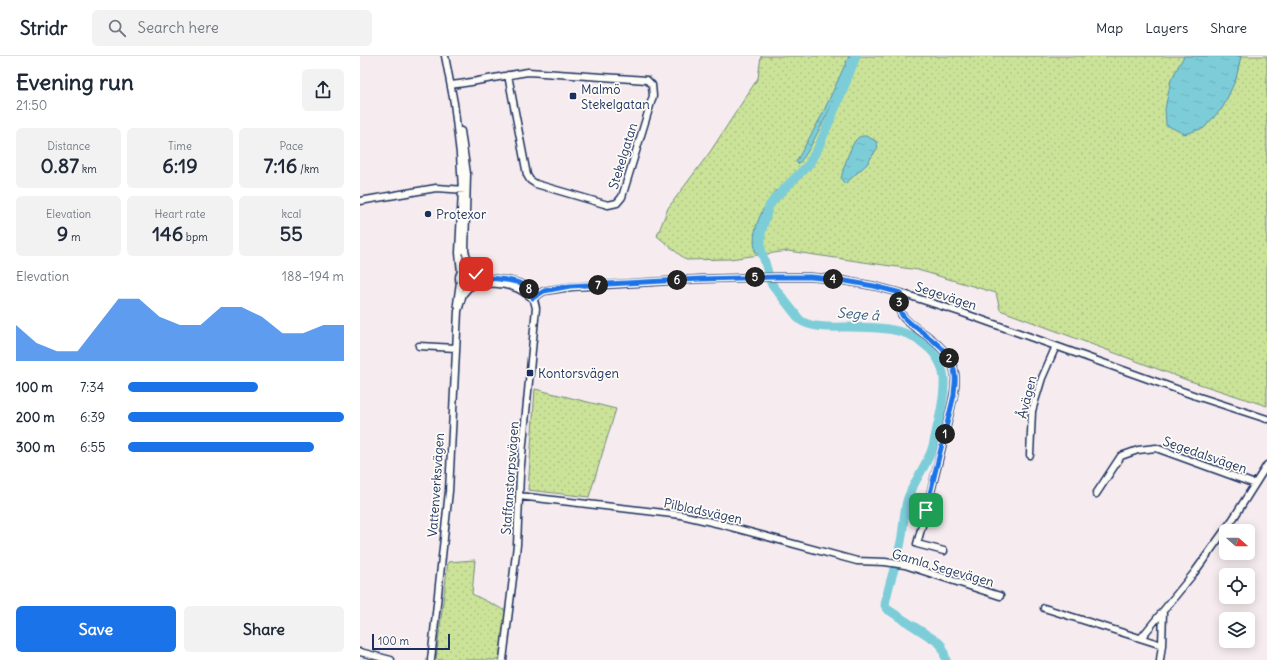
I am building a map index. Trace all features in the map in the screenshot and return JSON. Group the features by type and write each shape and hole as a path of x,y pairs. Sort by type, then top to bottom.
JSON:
{"street":[{"path":"446,56 454,103 458,111 467,174 459,249 461,272 459,276 460,282 462,285 484,284 512,286 533,298"},
{"name":"Stekelgatan","path":"451,85 508,75 528,72 647,80 652,85 653,96 622,197 617,203 608,205 536,184 530,180 527,174 508,75"},
{"path":"360,201 436,188 465,190"},
{"path":"465,190 465,251 476,279 471,285"},
{"path":"461,272 464,270 473,272 484,278 511,280 528,289 533,298"},
{"name":"Segevägen","path":"533,298 544,291 570,286 768,277 811,277 840,280 874,286 901,293 962,313 1196,396 1267,419"},
{"name":"Vattenverksvägen","path":"431,660 449,490 458,312 457,304 460,282"},
{"name":"Vattenverksvägen","path":"458,312 463,294 471,285"},
{"path":"901,293 899,307 903,316 913,326 933,340 944,351 951,363 955,375 954,395 935,477 917,544 944,551"},
{"name":"Staffanstorpsvägen","path":"503,660 515,566 519,496 536,314 533,298"},
{"path":"419,346 456,348"},
{"name":"Åvägen","path":"1030,455 1032,411 1042,378 1056,346"},
{"name":"Segedalsvägen","path":"1096,494 1121,456 1138,450 1156,448 1255,484"},
{"path":"1141,638 1194,573 1233,519 1267,465"},
{"name":"Pilbladsvägen","path":"519,496 681,515 857,561 882,562"},
{"name":"Gamla Segevägen","path":"882,562 904,565 1000,596"},
{"path":"1044,608 1162,645"},
{"path":"1160,660 1163,611"},
{"path":"360,652 391,660"}],"green space":[{"path":"761,56 1267,56 1267,406 1187,380 1000,310 996,293 918,270 788,251 730,259 686,260 657,236 668,208 710,152 758,78"},
{"path":"535,389 616,409 589,497 528,490"},
{"path":"475,560 472,594 506,611 499,660 437,660 448,562"}],"water":[{"path":"849,56 853,56 846,76 809,149 798,164 796,162 822,115"},
{"path":"1184,56 1241,56 1236,79 1223,107 1204,128 1185,134 1166,125 1165,109 1171,80"},
{"path":"866,136 876,141 878,147 867,164 845,184 841,179 850,150 859,137"},
{"path":"776,190 778,192 772,199 761,220 758,236 759,254 756,253 754,245 754,236 758,220 766,204"}],"waterway":[{"name":"Sege å","path":"856,56 819,146 809,164 769,206 761,233 761,249 771,283 800,320 817,326 887,329 901,332 921,341 939,361 944,379 944,389 934,444 907,501 901,540 885,605 887,609 938,642 942,646 946,660"}],"place":[{"name":"Malmö Stekelgatan","path":"573,96"},
{"name":"Protexor","path":"428,214"},
{"name":"Kontorsvägen","path":"530,373"}],"route":[{"path":"476,274 484,278 511,280 519,283 531,291 533,298 544,291 570,286 701,279 777,277 811,277 840,280 874,286 901,293 899,307 903,316 913,326 933,340 944,351 954,369 955,375 954,395 926,510"}]}
